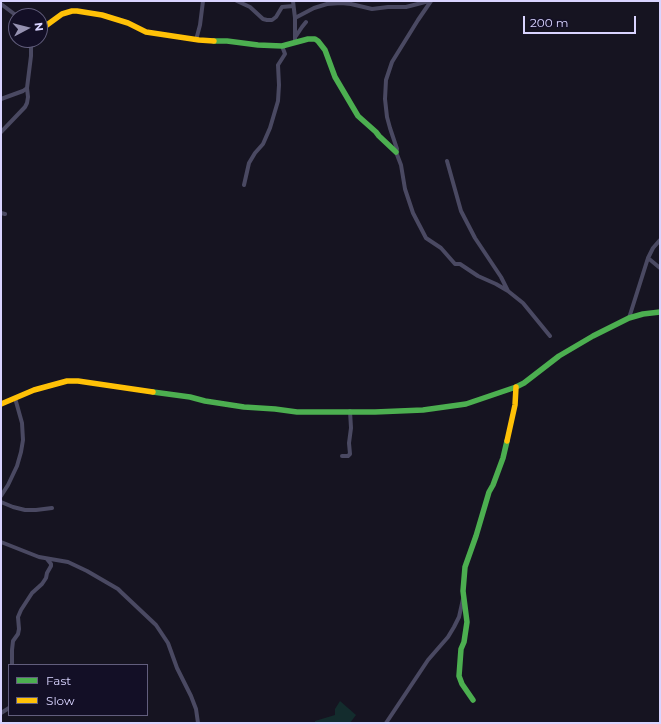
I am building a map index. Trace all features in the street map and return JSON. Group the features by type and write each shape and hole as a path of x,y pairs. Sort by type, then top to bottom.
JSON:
{"street":[{"path":"196,40 200,25 203,1"},
{"path":"237,1 250,7 262,19 266,20 272,20 276,17 282,7 293,6"},
{"path":"293,1 295,39"},
{"path":"318,7 319,1"},
{"path":"294,18 327,4 351,4 372,9 388,7 406,8 430,1"},
{"path":"430,1 392,62 386,80 385,90 386,111 396,152 401,165 405,189 413,213 426,238 441,248 455,264 460,264 478,276 508,291 523,303 550,336"},
{"path":"48,24 66,12 77,11 102,15 125,22 146,32 196,40 282,46 295,39 311,38 318,41 325,50 335,77 358,116 396,152"},
{"path":"295,39 306,22"},
{"path":"244,185 249,163 263,144 270,128 278,101 278,65 285,54 282,46"},
{"path":"1,132 27,103 31,48"},
{"path":"1,99 23,91 27,88"},
{"path":"447,161 461,211 475,238 501,277 508,291"},
{"path":"629,318 648,258 653,248 660,240"},
{"path":"648,258 660,268"},
{"path":"1,404 34,390 67,381 78,381 190,397 205,401 244,407 297,412 375,412 423,410 466,404 516,387 524,383 559,356 593,336 629,318 643,314 659,313"},
{"path":"473,700 462,684 459,676 461,649 464,642 467,622 463,591 465,567 489,492 503,458 514,405 516,387"},
{"path":"1,496 17,466 23,440 22,423 15,398"},
{"path":"342,456 348,456 350,454 350,411"},
{"path":"1,502 25,510 52,508"},
{"path":"1,542 39,557 73,564 118,589 156,625 168,643 177,668 196,708 198,723"},
{"path":"12,664 13,641 18,634 19,629 18,617 32,593 46,578 51,566 47,559"},
{"path":"386,723 428,660 448,637 458,617 464,596"}],"green space":[{"path":"340,701 356,715 350,723 315,723 315,721 335,715 335,709"}],"traffic: fast":[{"path":"214,41 282,46 308,39 315,39 325,50 335,77 358,116 396,152"},
{"path":"153,392 244,407 297,412 375,412 423,410 466,404 524,383 559,356 593,336 629,318 643,314 660,312"},
{"path":"473,700 462,684 459,676 461,649 464,642 467,622 463,591 465,567 489,492 503,458 507,441"}],"traffic: slow":[{"path":"48,24 62,14 77,11 102,15 128,23 146,32 214,41"},
{"path":"1,404 34,390 67,381 78,381 153,392"},
{"path":"507,441 515,405 516,387"}]}
